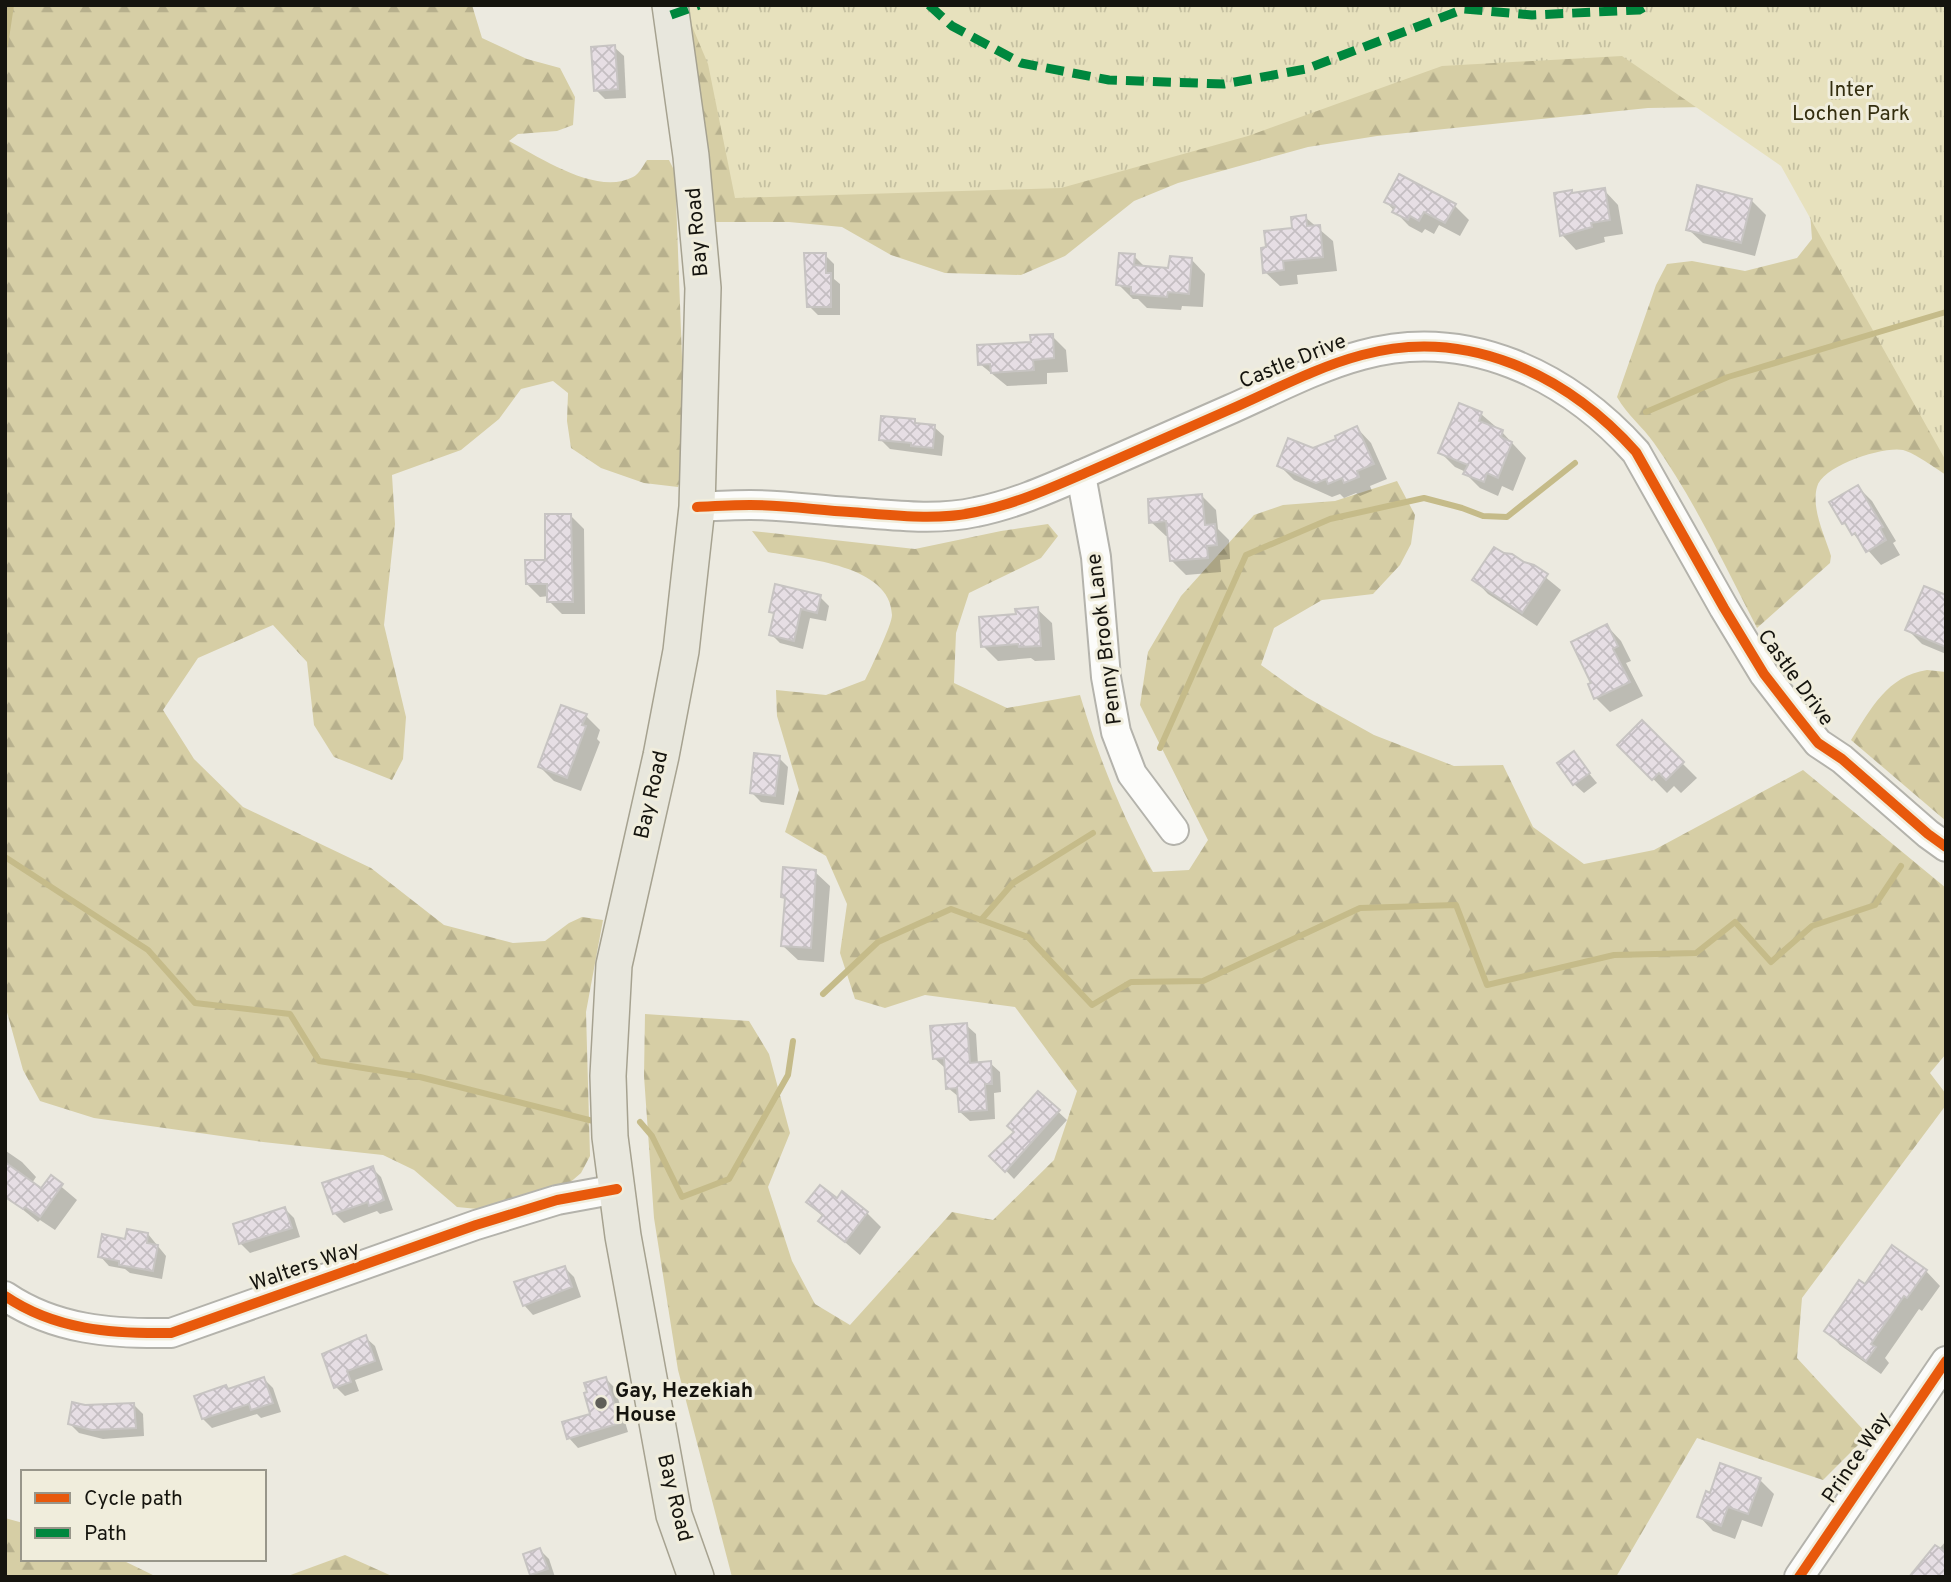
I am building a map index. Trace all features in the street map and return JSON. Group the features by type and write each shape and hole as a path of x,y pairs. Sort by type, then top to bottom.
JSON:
{"main road":[{"name":"Bay Road","path":"670,5 691,156 703,288 697,507 681,651 659,768 614,965 608,1076 610,1137 617,1189 674,1515 696,1577"}],"street":[{"name":"Castle Drive","path":"697,507 751,505 897,516 963,514 1015,502 1292,381 1363,355 1427,347 1454,349 1512,363 1542,376 1594,410 1636,452 1764,674 1818,743 1842,759 1946,847"},
{"name":"Penny Brook Lane","path":"1081,475 1096,557 1106,677 1116,732 1132,774 1174,830"},
{"name":"Walters Way","path":"5,1296 19,1306 75,1327 121,1334 171,1333 476,1225 557,1200 617,1189"},
{"name":"Prince Way","path":"1799,1577 1946,1361"}],"green space":[{"path":"5,5 472,5 482,38 527,59 560,68 575,97 573,125 557,131 518,134 509,141 553,165 603,182 619,182 633,177 647,160 669,160 675,172 686,463 678,487 644,483 601,468 571,448 567,421 568,393 553,381 521,389 499,419 461,450 392,475 395,524 384,625 406,717 403,759 392,780 334,757 314,725 307,662 273,625 198,658 163,710 194,759 243,807 371,868 444,925 513,943 545,941 582,917 603,920 586,1012 590,1156 581,1173 567,1185 488,1210 457,1207 414,1170 383,1155 263,1142 94,1118 40,1101 23,1070 5,1005"},
{"name":"Inter Lochen Park","path":"686,5 1946,5 1946,475 1913,454 1894,450 1854,459 1821,479 1817,487 1816,504 1831,556 1830,563 1757,628 1683,488 1654,443 1617,397 1656,285 1667,264 1692,261 1745,271 1797,258 1812,239 1809,199 1795,170 1705,107 1648,108 1377,136 1308,147 1178,183 1134,201 1065,256 1021,275 945,273 891,255 842,227 789,222 715,222"},
{"name":"Inter Lochen Park","path":"689,5 1946,5 1946,461 1781,166 1622,56 1442,66 1248,136 1061,188 735,198 708,64 689,19"},
{"path":"1397,481 1415,515 1411,544 1400,565 1373,594 1322,600 1274,628 1261,665 1306,697 1374,735 1454,766 1503,765 1533,827 1584,864 1654,850 1803,770 1946,888 1946,1054 1930,1073 1946,1094 1946,1105 1802,1298 1797,1358 1868,1435 1823,1480 1697,1438 1616,1577 732,1577 678,1370 654,1218 644,1076 645,1014 749,1021 769,1054 790,1133 768,1187 792,1261 815,1304 850,1325 952,1212 993,1220 1054,1160 1077,1091 1015,1007 925,995 885,1008 855,999 840,953 847,904 826,856 785,832 799,790 777,716 776,690 826,695 865,680 892,615 888,598 877,585 862,575 844,567 768,552 752,531 915,549 1048,524 1058,536 1041,558 969,593 956,633 954,683 1007,708 1080,695 1112,785 1153,872 1189,870 1208,840 1140,705 1148,652 1181,596 1254,515 1283,505 1335,501"},
{"path":"1927,670 1946,672 1946,821 1851,740 1873,706 1891,687 1913,673"},
{"path":"5,1518 21,1522 21,1561 124,1561 157,1577 5,1577"},
{"path":"345,1555 394,1577 285,1577"}],"building":[{"path":"615,45 618,89 594,91 591,47"},
{"path":"1399,174 1456,204 1445,223 1424,212 1419,221 1410,216 1408,220 1392,212 1395,207 1384,202"},
{"path":"1697,185 1752,199 1741,243 1686,230"},
{"path":"1605,188 1610,220 1591,223 1592,227 1560,236 1554,193"},
{"path":"1306,215 1307,226 1320,225 1323,257 1283,261 1284,270 1263,273 1261,248 1266,247 1264,231 1292,228 1291,217"},
{"path":"804,253 826,253 826,273 831,273 831,307 807,307"},
{"path":"1119,253 1135,254 1134,265 1168,268 1170,256 1192,258 1189,294 1168,292 1167,297 1131,294 1131,287 1116,285"},
{"path":"1053,334 1054,358 1033,360 1034,370 991,373 990,364 978,365 977,345 1031,342 1030,335"},
{"path":"1459,403 1482,412 1479,421 1503,430 1501,437 1512,442 1498,478 1487,473 1484,482 1463,474 1468,465 1438,453"},
{"path":"881,416 915,419 915,423 935,425 933,448 879,440"},
{"path":"1357,426 1374,464 1357,471 1359,477 1344,483 1342,478 1328,484 1326,479 1316,483 1277,466 1288,438 1313,448 1336,439 1335,436"},
{"path":"1858,485 1883,527 1880,528 1886,540 1866,552 1855,533 1852,535 1845,523 1842,524 1829,502"},
{"path":"1202,494 1205,525 1215,524 1217,545 1207,546 1208,558 1170,561 1166,521 1149,523 1148,499"},
{"path":"545,514 571,514 573,602 547,602 547,584 526,584 525,560 545,560"},
{"path":"1494,547 1548,574 1522,613 1472,580"},
{"path":"775,584 821,595 817,613 801,609 794,641 769,635 774,613 769,612"},
{"path":"1924,586 1946,595 1946,647 1905,630"},
{"path":"1038,607 1041,646 1019,647 1018,644 981,647 979,617 1016,614 1015,609"},
{"path":"1607,624 1618,646 1613,649 1630,682 1594,699 1588,684 1591,683 1571,642"},
{"path":"561,705 587,714 582,725 586,726 567,778 538,767"},
{"path":"1642,720 1684,762 1666,780 1659,773 1652,780 1617,745"},
{"path":"1574,751 1590,773 1573,785 1557,763"},
{"path":"754,753 780,756 775,796 750,793"},
{"path":"783,867 816,870 811,948 781,946 785,898 781,897"},
{"path":"967,1023 970,1063 991,1061 992,1084 985,1084 987,1110 959,1112 957,1088 946,1089 944,1058 933,1059 930,1026"},
{"path":"1038,1091 1060,1110 1005,1172 989,1156 1014,1132 1007,1126"},
{"path":"5,1162 41,1188 51,1175 63,1184 40,1217 5,1197"},
{"path":"373,1166 384,1200 369,1206 368,1202 333,1214 322,1183"},
{"path":"820,1185 837,1198 842,1191 868,1212 845,1242 818,1221 823,1215 806,1202"},
{"path":"285,1207 292,1228 239,1244 233,1224"},
{"path":"127,1229 148,1233 147,1243 158,1245 153,1271 119,1265 119,1261 98,1257 102,1234 125,1239"},
{"path":"1892,1245 1927,1270 1907,1298 1904,1296 1871,1344 1876,1347 1866,1361 1824,1331 1859,1280 1865,1284"},
{"path":"565,1266 572,1287 523,1306 514,1282"},
{"path":"366,1335 375,1361 347,1371 351,1382 334,1388 322,1354"},
{"path":"264,1377 273,1403 251,1410 249,1404 202,1419 194,1396 226,1385 228,1389"},
{"name":"Gay, Hezekiah House","path":"606,1377 620,1423 567,1439 562,1422 590,1414 584,1383"},
{"path":"72,1402 85,1405 134,1403 136,1428 92,1430 68,1424"},
{"path":"1720,1463 1761,1478 1748,1514 1728,1507 1721,1526 1697,1517 1706,1491 1710,1493"},
{"path":"1935,1545 1946,1552 1946,1577 1909,1577"},
{"path":"540,1548 548,1569 530,1575 523,1554"}],"waterway":[{"path":"5,45 11,5"},
{"path":"1646,412 1728,377 1946,312"},
{"path":"1160,748 1246,555 1330,519 1424,498 1483,516 1507,517 1575,463"},
{"path":"981,920 1013,883 1093,833"},
{"path":"5,857 148,950 195,1003 290,1014 319,1061 420,1077 597,1122"},
{"path":"823,994 878,942 951,909 1028,937 1092,1005 1131,982 1203,981 1360,908 1456,905 1487,985 1614,955 1696,953 1735,922 1771,962 1812,926 1875,905 1901,866"},
{"path":"640,1122 652,1136 682,1197 729,1179 788,1075 793,1041"}],"marked path":[{"path":"671,15 699,5"},
{"path":"929,5 952,26 1021,63 1109,80 1224,84 1306,69 1464,9 1532,15 1639,10 1648,5"}],"cycle path":[{"path":"697,507 762,505 913,516 961,515 1048,489 1345,360 1401,348 1439,347 1477,353 1512,364 1547,380 1579,400 1636,452 1764,674 1795,714 1818,743 1842,759 1946,847"},
{"path":"5,1296 44,1316 85,1328 171,1333 476,1225 557,1200 617,1189"},
{"path":"1799,1577 1946,1361"}],"place":[{"name":"Gay, Hezekiah House","path":"601,1403"}]}
